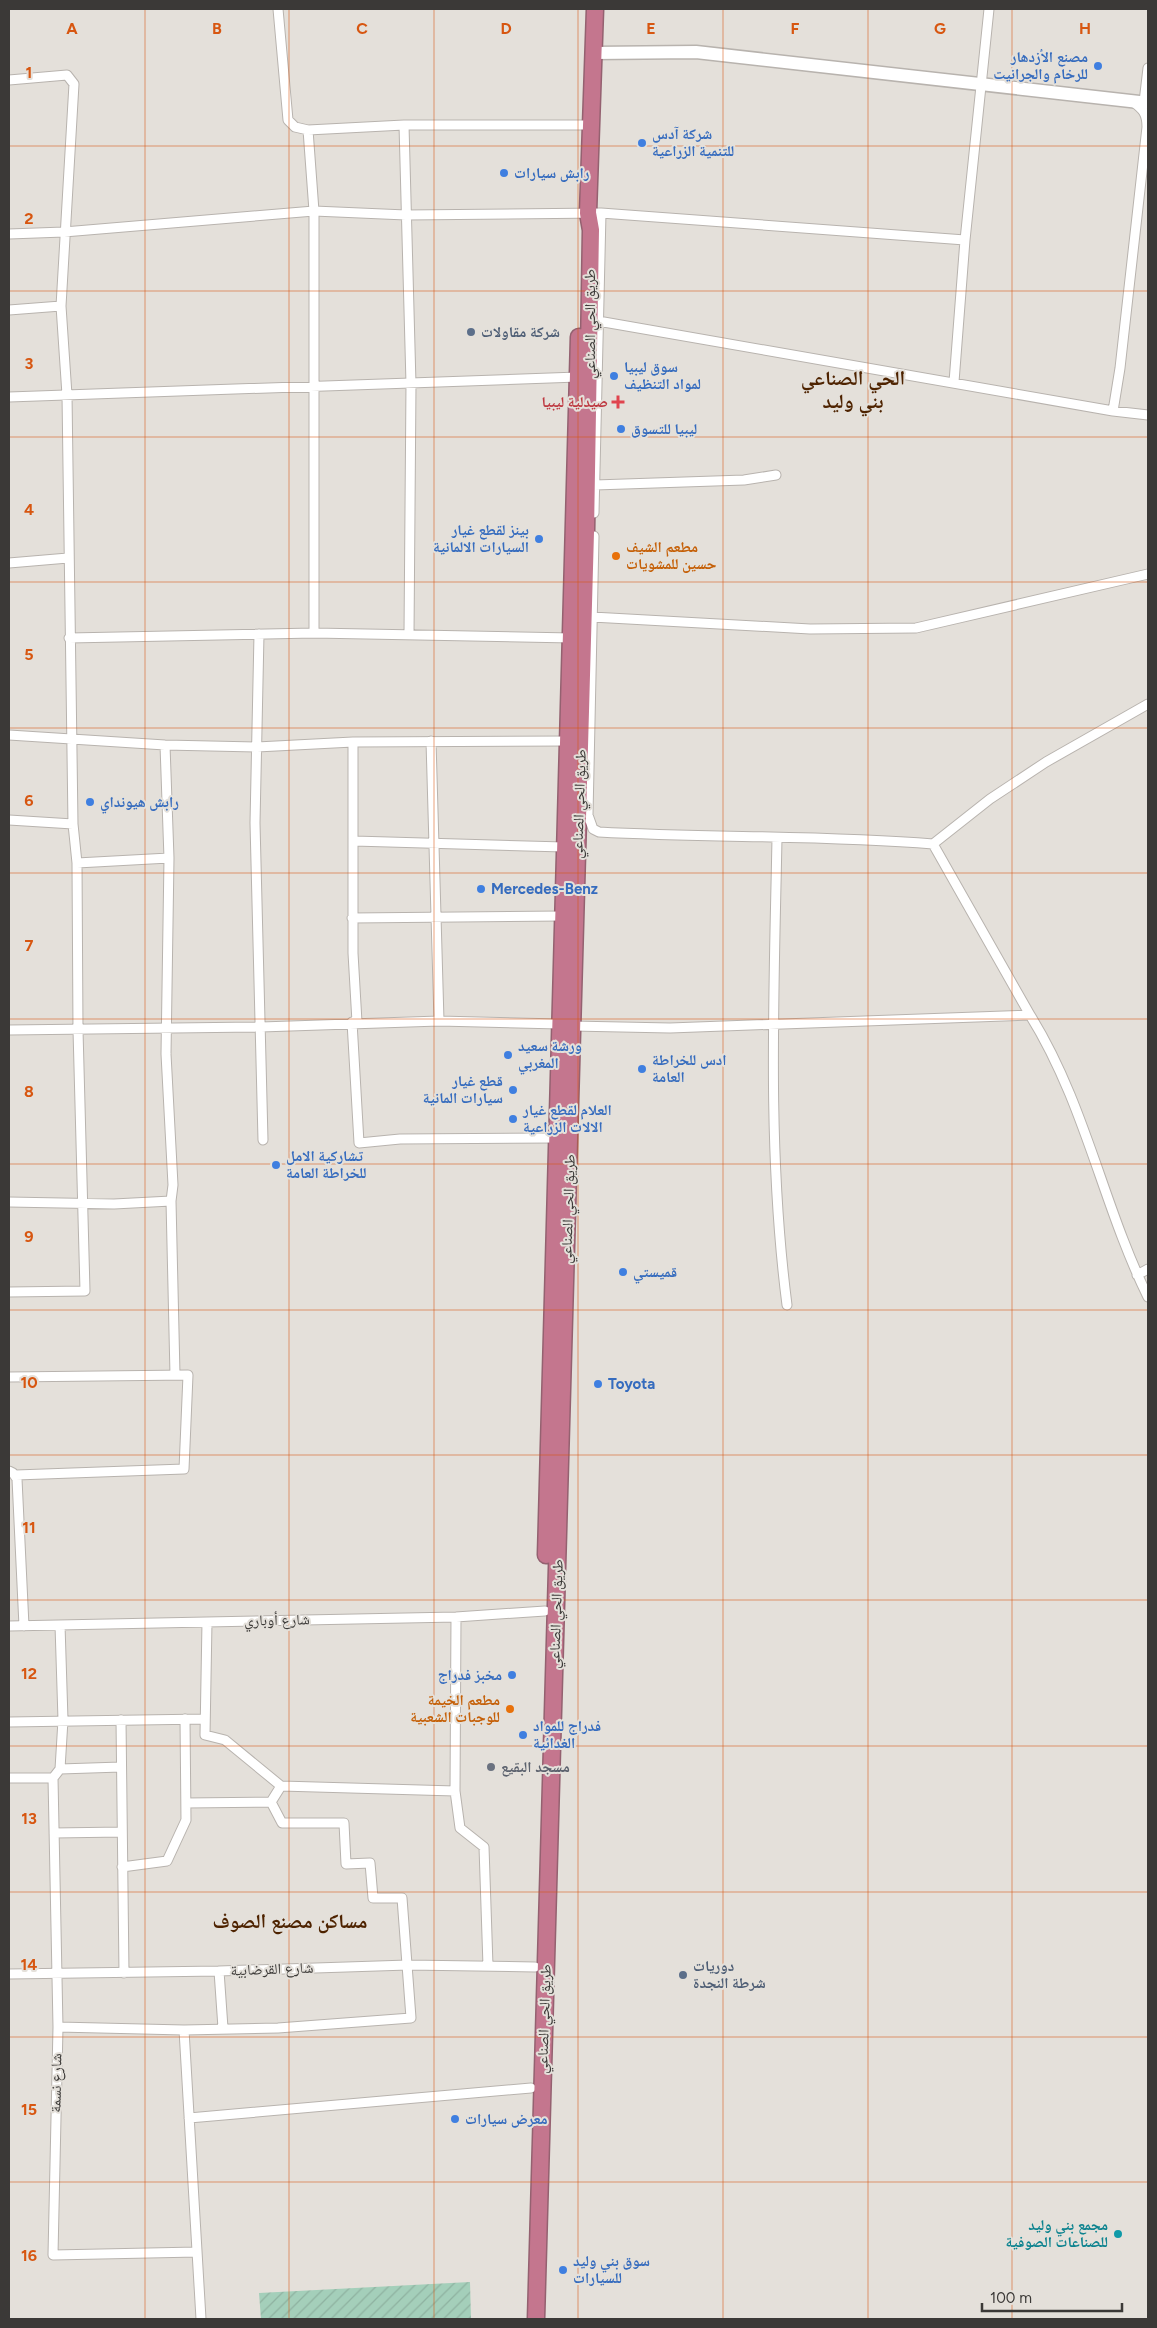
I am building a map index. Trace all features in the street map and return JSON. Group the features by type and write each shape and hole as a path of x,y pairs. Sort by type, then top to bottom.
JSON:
{"highway":[{"name":"طريق الحي الصناعي","path":"536,2319 566,1025 579,832 590,393 590,230 594,213 591,125 594,9"},
{"path":"525,2319 556,1138 566,1025 562,916 569,741 580,305 584,230 594,213"}],"street":[{"path":"278,9 288,120 295,127 308,130 404,124 591,125"},
{"path":"954,382 965,240 989,9"},
{"path":"593,53 696,52 1146,103 1148,68"},
{"path":"9,80 66,76 74,84 61,306 67,395 69,638 74,824 77,863 78,1030 85,1291 9,1292"},
{"path":"1113,411 1120,368 1148,126 1147,117 1143,109 1130,100"},
{"path":"404,124 411,384 408,634"},
{"path":"308,130 314,212 314,633"},
{"path":"9,234 64,232 314,212 406,215 594,213 965,240"},
{"path":"594,213 598,321 588,820 593,828 600,832"},
{"path":"9,310 61,306"},
{"path":"598,321 1113,411 1148,415"},
{"path":"9,397 411,384 578,376"},
{"path":"595,485 744,480 776,475"},
{"path":"9,563 68,558"},
{"path":"592,617 810,629 916,628 1148,574"},
{"path":"69,638 314,633 572,638"},
{"path":"259,634 255,823 263,1140"},
{"path":"579,832 777,838 858,838 933,844 990,799 1046,762 1148,704"},
{"path":"9,735 257,747 353,742 569,741"},
{"path":"353,742 354,840 352,918 359,1143 400,1139 556,1138"},
{"path":"431,742 439,1021"},
{"path":"166,744 169,858 168,1113 172,1185 175,1375"},
{"path":"9,820 74,824"},
{"path":"777,838 773,1024 775,1158 779,1244 787,1305"},
{"path":"354,840 564,847"},
{"path":"933,844 1030,1016 1077,1109 1125,1246 1148,1297"},
{"path":"77,863 169,858"},
{"path":"352,918 562,916"},
{"path":"9,1030 261,1027 354,1022 439,1021 670,1028 1030,1016"},
{"path":"9,1202 82,1204 171,1201"},
{"path":"1138,1275 1148,1269"},
{"path":"9,1377 188,1375 184,1469 12,1473 24,1626"},
{"name":"شارع أوباري","path":"9,1626 456,1616 545,1611"},
{"path":"456,1616 454,1791 460,1828 484,1847 488,1966"},
{"path":"207,1622 205,1736 225,1740 281,1786 454,1791"},
{"path":"9,1778 53,1778 60,1769 63,1720 60,1625"},
{"path":"121,1720 124,1973"},
{"path":"122,1867 167,1861 186,1820 185,1720"},
{"path":"9,1722 205,1720"},
{"path":"60,1769 121,1767"},
{"name":"شارع نسمة","path":"53,1778 58,1972 53,2255 197,2252"},
{"path":"271,1802 281,1786"},
{"path":"186,1803 271,1802"},
{"path":"58,2027 184,2030 278,2028 411,2018 402,1898 373,1898 370,1863 346,1864 344,1823 282,1823 271,1802"},
{"path":"54,1833 122,1832"},
{"name":"شارع القرضابية","path":"9,1974 219,1971 408,1965 535,1967"},
{"path":"219,1971 223,2028"},
{"path":"184,2030 200,2319"},
{"path":"189,2118 531,2088"}],"green space":[{"path":"470,2282 471,2319 261,2319 259,2293"}],"place":[{"name":"مصنع الأزدهار للرخام والجرانيت","path":"1098,66"},
{"name":"شركة آدس للتنمية الزراعية","path":"642,143"},
{"name":"رابش سيارات","path":"504,173"},
{"name":"شركة مقاولات","path":"471,332"},
{"name":"سوق ليبيا لمواد التنظيف","path":"614,376"},
{"name":"صيدلية ليبيا","path":"618,402"},
{"name":"ليبيا للتسوق","path":"621,429"},
{"name":"بينز لقطع غيار السيارات الالمانية","path":"539,539"},
{"name":"مطعم الشيف حسين للمشويات","path":"616,556"},
{"name":"رابش هيونداي","path":"90,802"},
{"name":"Mercedes-Benz","path":"481,889"},
{"name":"ورشة سعيد المغربي","path":"508,1055"},
{"name":"ادس للخراطة العامة","path":"642,1069"},
{"name":"قطع غيار سيارات المانية","path":"513,1090"},
{"name":"العلام لقطع غيار الالات الزراعية","path":"513,1119"},
{"name":"تشاركية الامل للخراطة العامة","path":"276,1165"},
{"name":"قميستي","path":"623,1272"},
{"name":"Toyota","path":"598,1384"},
{"name":"مخبز فدراج","path":"512,1675"},
{"name":"مطعم الخيمة للوجبات الشعبية","path":"510,1709"},
{"name":"فدراج للمواد الغدائية","path":"523,1735"},
{"name":"مسجد البقيع","path":"491,1767"},
{"name":"دوريات شرطة النجدة","path":"683,1975"},
{"name":"معرض سيارات","path":"455,2119"},
{"name":"مجمع بني وليد للصناعات الصوفية","path":"1118,2234"},
{"name":"سوق بني وليد للسيارات","path":"563,2270"}],"district":[{"name":"الحي الصناعي بني وليد","path":"853,390"},
{"name":"مساكن مصنع الصوف","path":"290,1921"}]}
